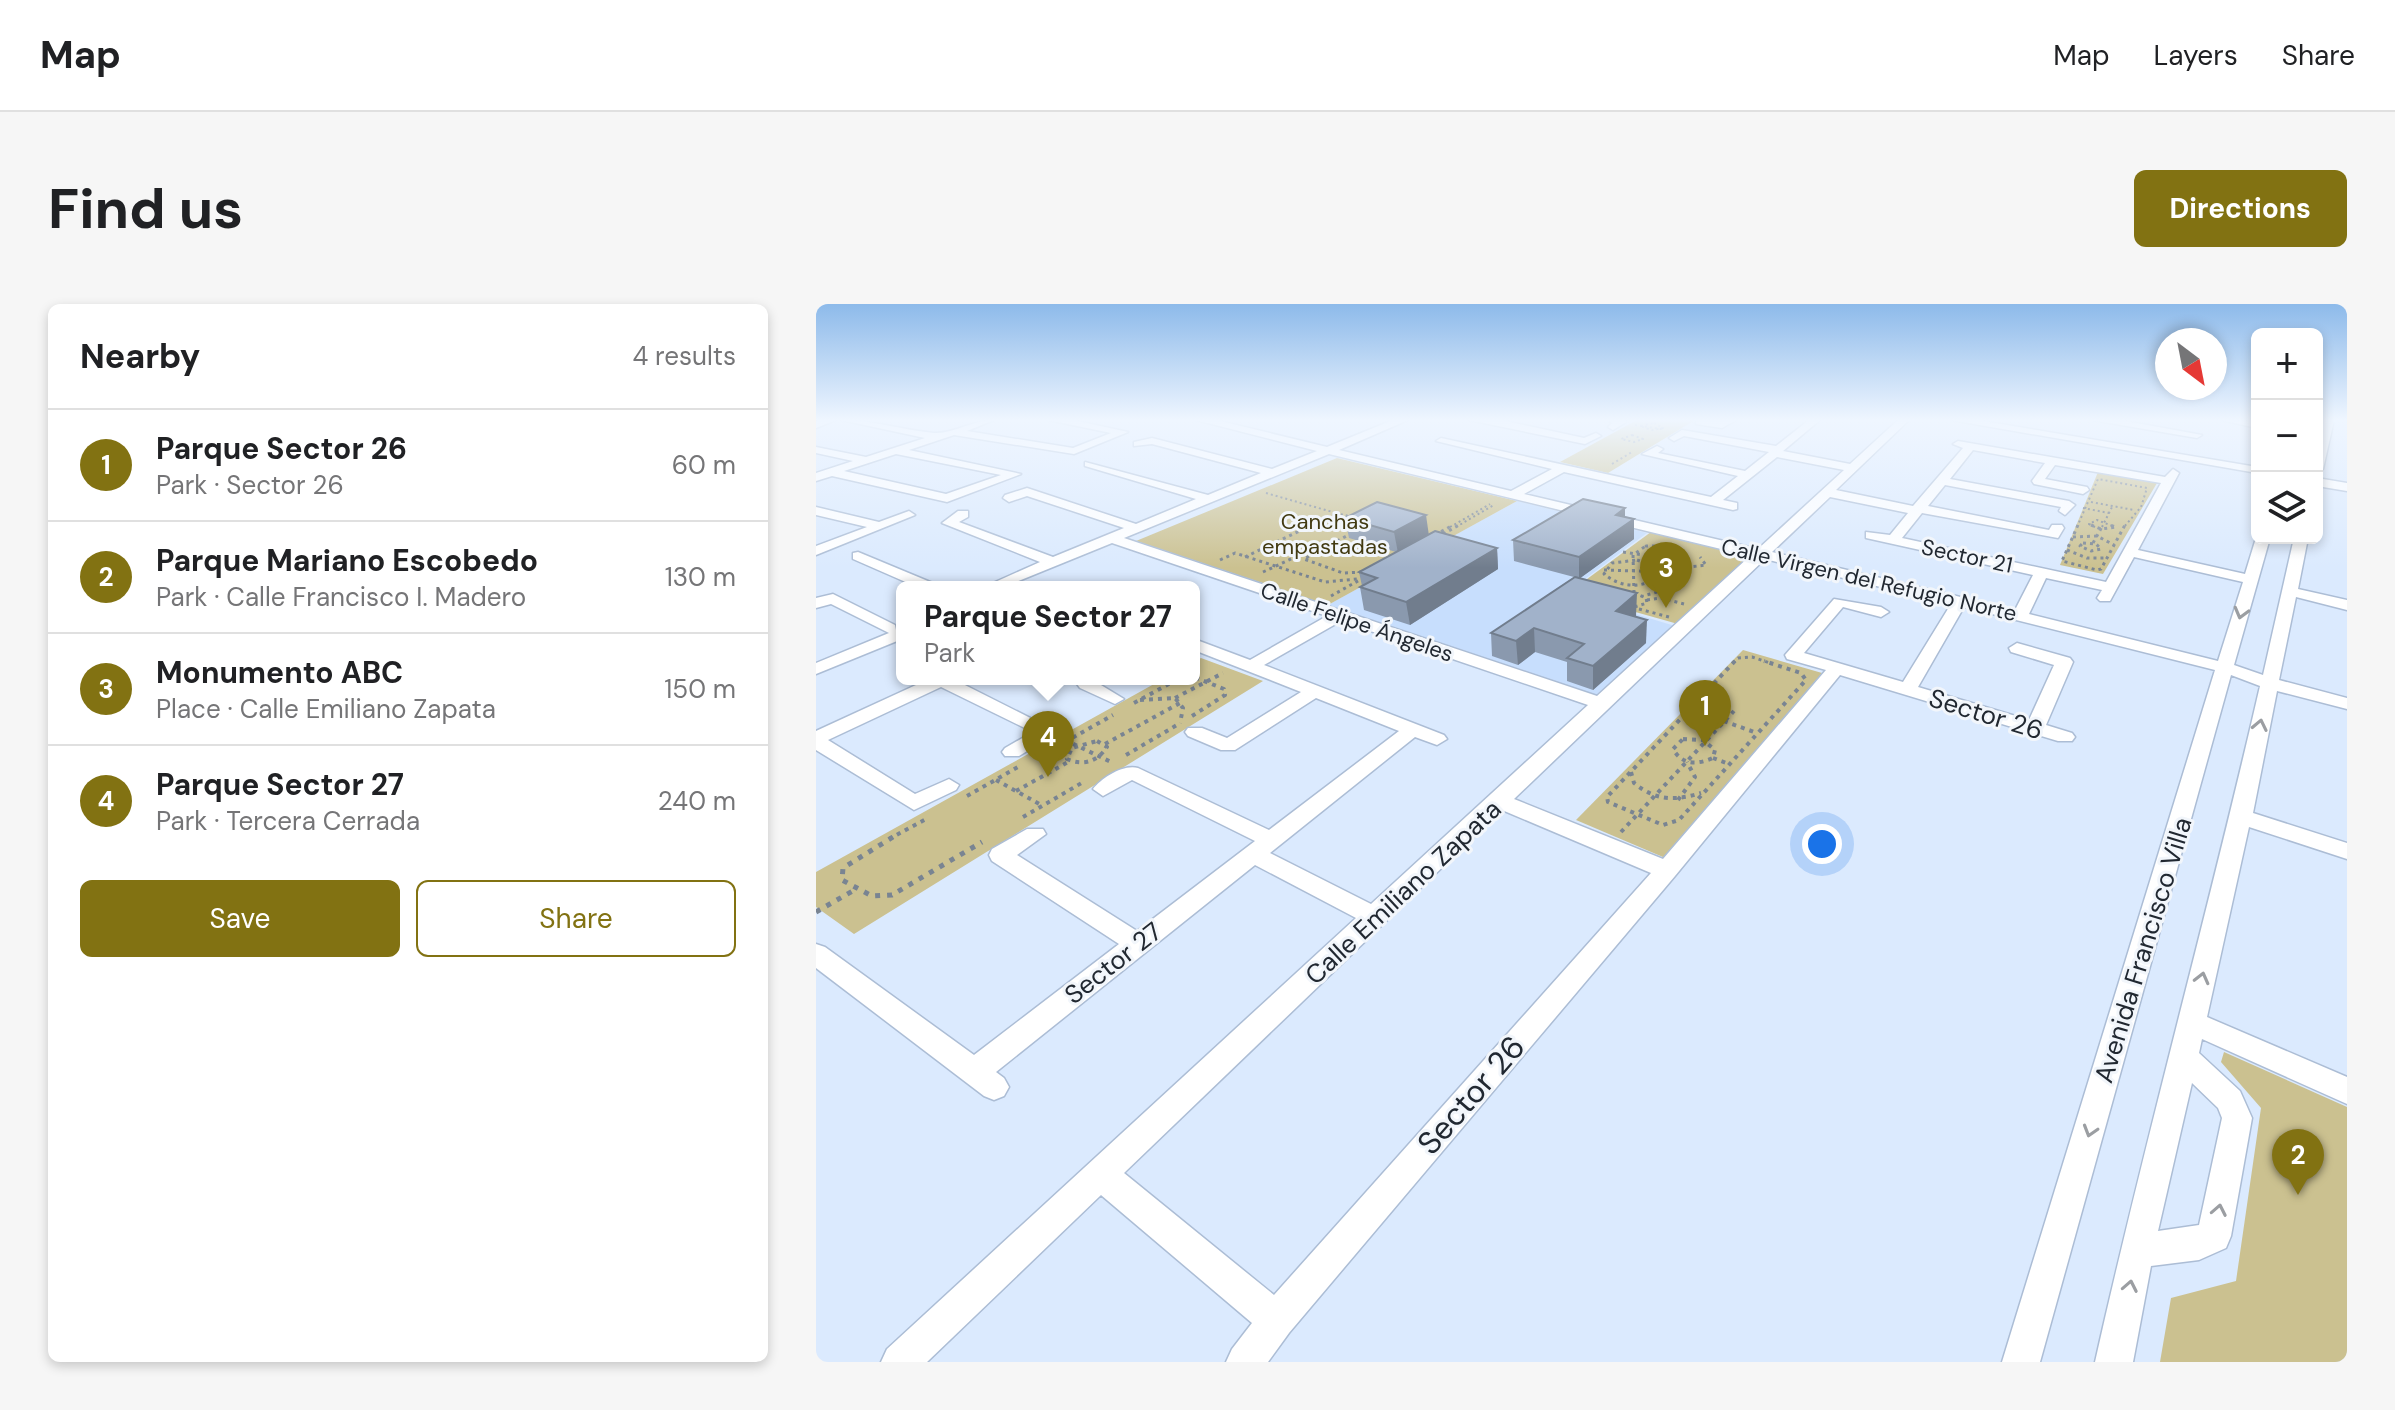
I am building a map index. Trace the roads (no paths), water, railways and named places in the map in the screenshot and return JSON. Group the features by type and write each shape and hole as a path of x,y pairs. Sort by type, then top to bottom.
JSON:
{"street":[{"path":"816,477 839,469"},
{"path":"831,472 947,498 1015,474 991,469"},
{"path":"1107,469 1209,499"},
{"path":"1259,469 1273,473"},
{"path":"1026,581 1118,540 1136,528 1283,469"},
{"path":"1006,581 1253,489 1296,469"},
{"name":"Calle Virgen del Refugio Norte","path":"1411,469 2020,616 2227,668 2347,704"},
{"path":"1512,494 1560,469"},
{"path":"1569,469 1733,506"},
{"path":"1721,469 1748,475"},
{"path":"1713,502 1755,469"},
{"name":"Calle Emiliano Zapata","path":"900,1362 1603,704 1687,609 1761,556 1850,469"},
{"name":"Sector 21","path":"1893,540 1948,469"},
{"path":"2046,469 2038,481 2086,496"},
{"name":"Sector 21","path":"1871,535 2041,573 2106,594 2170,477 2109,469"},
{"path":"1940,481 2067,508"},
{"path":"2323,483 2347,487"},
{"path":"1009,498 1027,492 1136,528"},
{"name":"Sector 21","path":"1826,492 1917,510"},
{"path":"1917,510 2053,535 2057,528"},
{"path":"816,511 880,526"},
{"path":"963,514 949,523 1054,562"},
{"path":"816,551 909,515"},
{"name":"Calle Felipe Ángeles","path":"1118,540 1603,704"},
{"name":"Avenida Francisco Villa","path":"2021,1362 2261,544"},
{"path":"2114,1362 2137,1251 2241,817 2300,544"},
{"path":"2130,552 2250,579"},
{"path":"858,556 916,581"},
{"name":"Sector 21","path":"2020,616 2041,573"},
{"path":"2289,591 2347,605"},
{"path":"816,603 833,599 896,627"},
{"name":"Sector 26","path":"1907,690 1960,601"},
{"name":"Sector 26","path":"1881,612 1839,602 1793,655 2065,737"},
{"path":"1248,663 1338,616"},
{"path":"816,657 896,629"},
{"path":"816,669 896,629"},
{"path":"1200,646 1437,739"},
{"path":"2017,648 2064,662 2035,728"},
{"name":"Sector 26","path":"1245,1362 1276,1320 1667,870 1836,669"},
{"path":"816,739 929,685"},
{"path":"953,685 1055,741 1018,758"},
{"path":"1087,685 1119,707"},
{"path":"1187,728 1228,746 1317,690"},
{"name":"Sector 27","path":"816,954 984,1079 1138,944 1412,730"},
{"path":"816,739 914,803 953,793"},
{"path":"1098,779 1122,768 1262,847 1376,917"},
{"path":"1499,801 1667,870"},
{"path":"2241,817 2347,851"},
{"path":"1026,828 1000,855 1138,944"},
{"path":"2191,1022 2347,1091"},
{"path":"2137,1251 2199,1243 2214,1236 2237,1118 2230,1100 2183,1056"},
{"path":"1101,1174 1276,1320"}],"place":[{"name":"Monumento ABC","path":"1666,608"},
{"name":"Parque Sector 26","path":"1705,746"},
{"name":"Parque Sector 27","path":"1048,777"},
{"name":"Parque Mariano Escobedo","path":"2298,1195"}],"park label":[{"name":"Canchas empastadas","path":"1325,534"}]}
